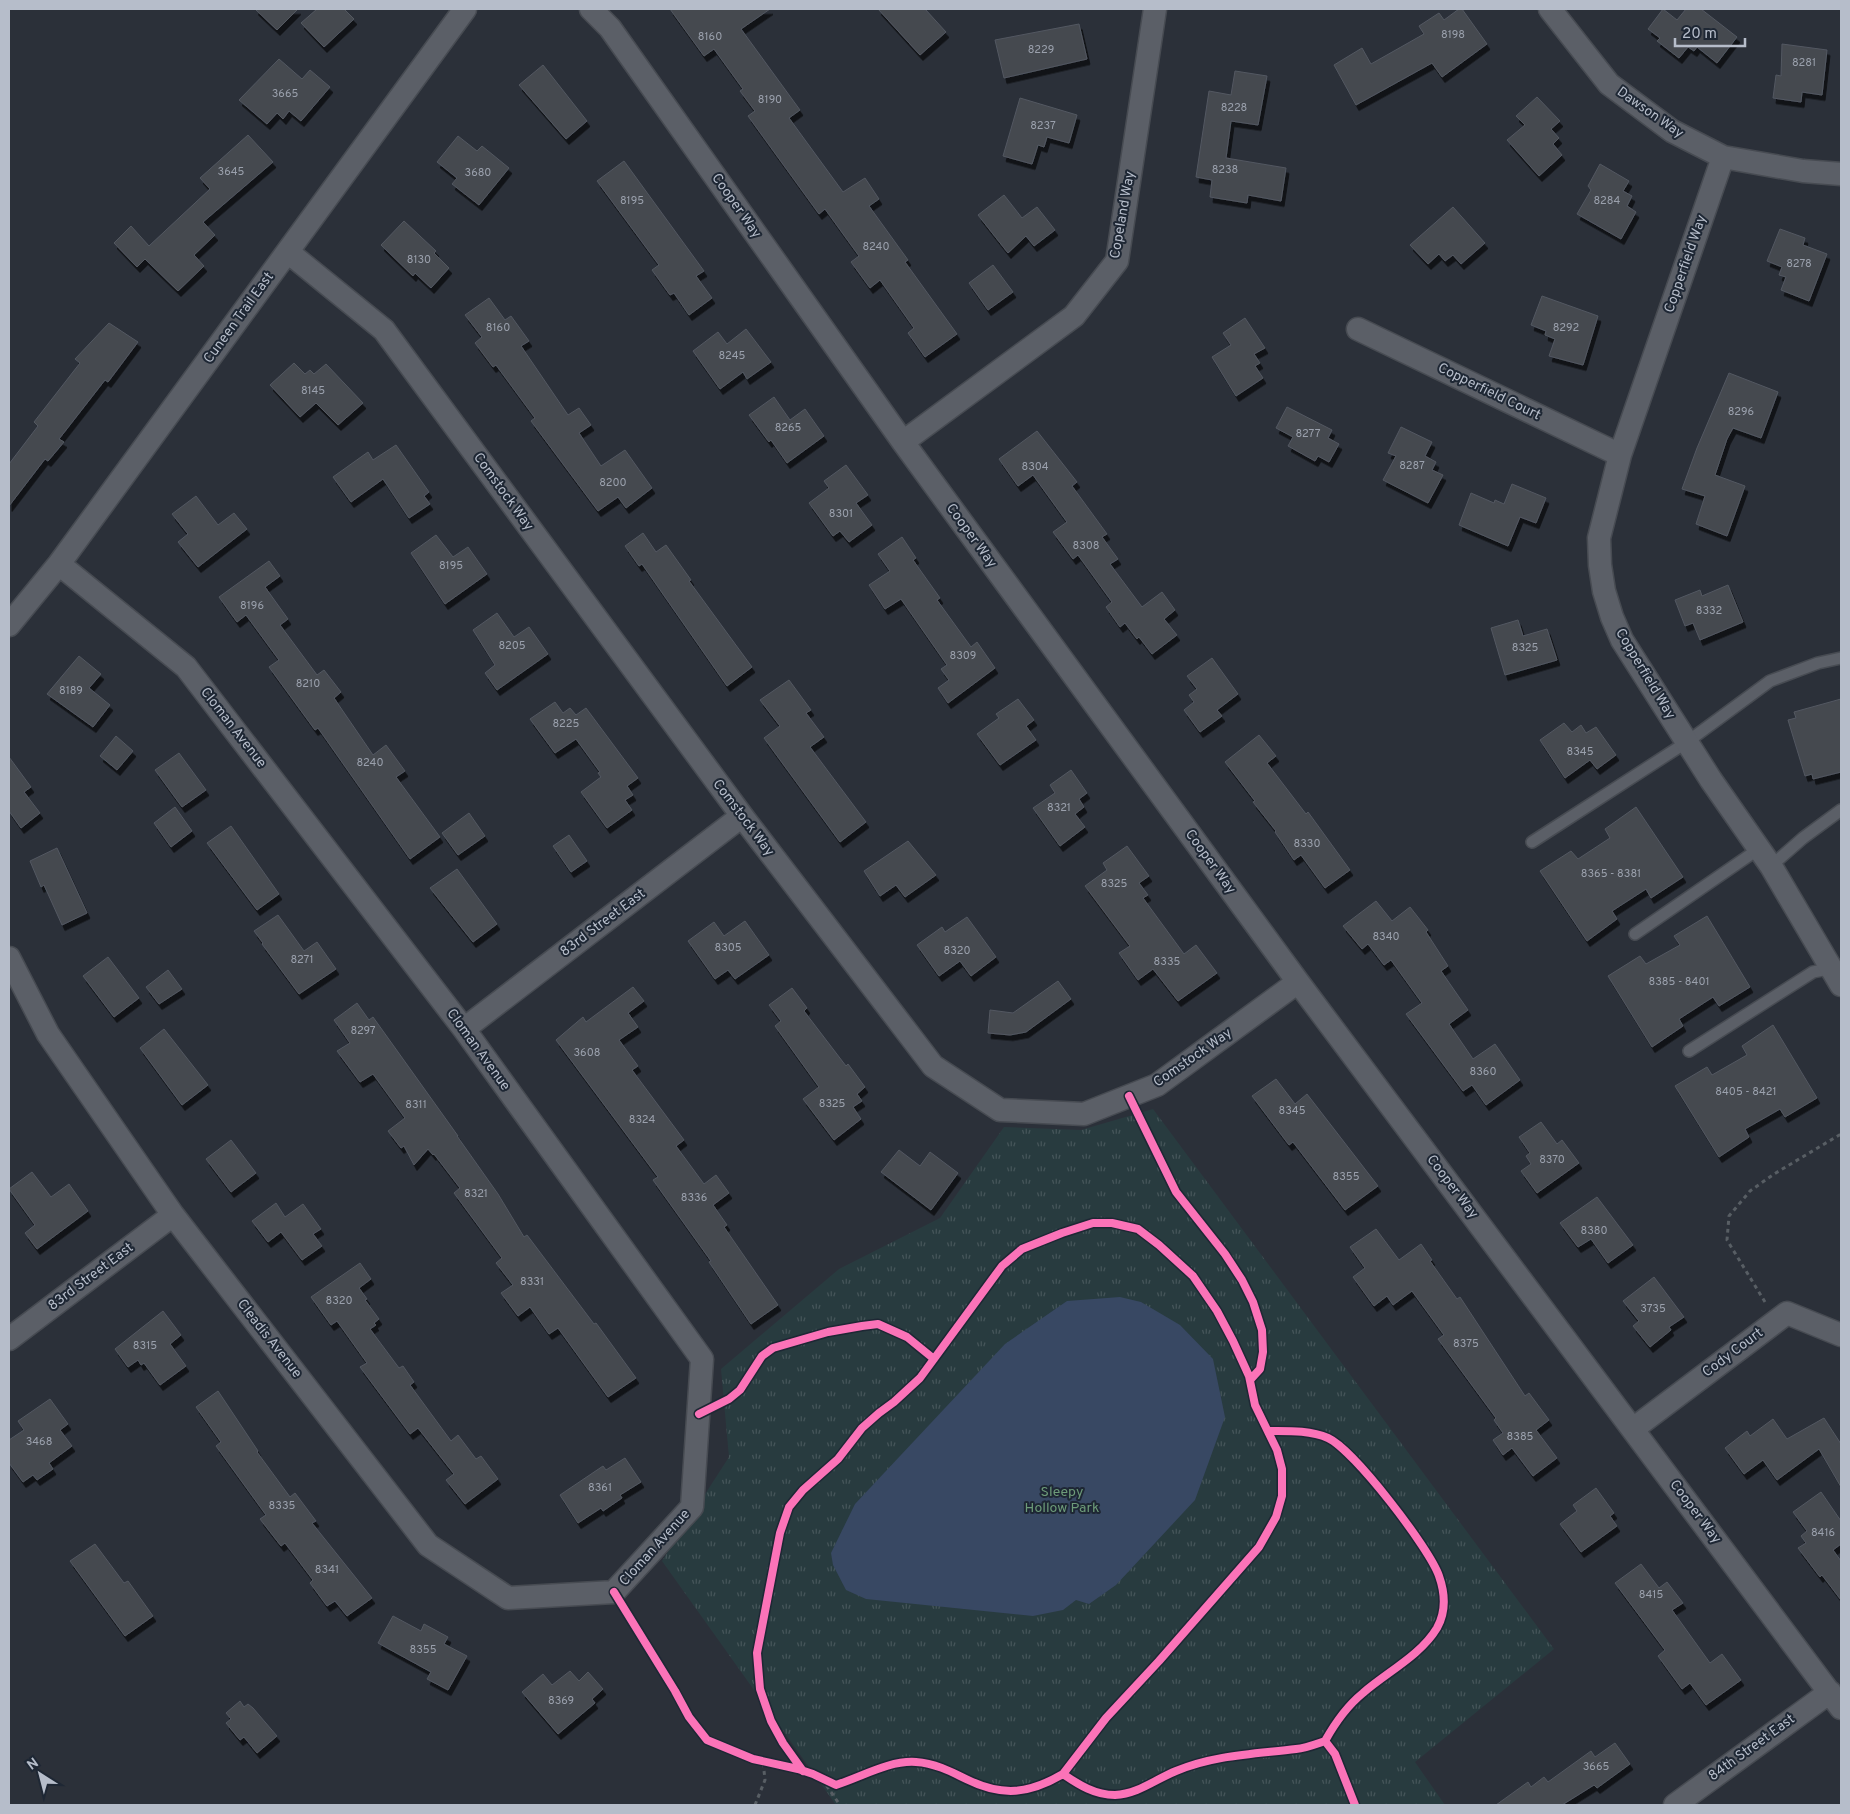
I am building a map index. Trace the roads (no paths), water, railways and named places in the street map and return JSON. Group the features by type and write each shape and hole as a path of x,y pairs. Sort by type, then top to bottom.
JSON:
{"street":[{"name":"Cuneen Trail East","path":"9,625 59,564 465,9"},
{"name":"Cooper Way","path":"591,9 610,28 903,442 1298,982 1835,1700"},
{"name":"Copeland Way","path":"903,442 1074,316 1117,261 1155,9"},
{"name":"Dawson Way","path":"1550,9 1609,84 1672,131 1723,157 1803,171 1841,174"},
{"name":"Copperfield Way","path":"1723,157 1620,455 1599,538 1600,565 1604,591 1622,640 1687,742 1765,857 1838,973"},
{"name":"Comstock Way","path":"288,252 384,330 742,816 933,1066 1000,1110 1084,1114 1157,1085 1298,982"},
{"name":"Copperfield Court","path":"1358,329 1620,455"},
{"name":"Cloman Avenue","path":"59,564 186,667 464,1029 702,1359 692,1507 614,1592"},
{"name":"83rd Street East","path":"464,1029 742,816"},
{"name":"Cleadis Avenue","path":"9,958 48,1034 173,1214 428,1545 508,1598 614,1592"},
{"name":"83rd Street East","path":"9,1339 173,1214"},
{"name":"Cody Court","path":"1633,1429 1787,1313 1841,1335"},
{"name":"84th Street East","path":"1675,1805 1835,1700"}],"lane":[{"path":"1532,842 1687,742 1770,681 1818,663 1841,658"},
{"path":"1635,934 1765,857 1803,838 1841,810"},
{"path":"1689,1051 1813,972 1838,973"}],"water":[{"path":"1120,1297 1141,1302 1180,1325 1213,1359 1225,1417 1195,1500 1116,1585 1089,1604 1076,1600 1063,1610 1033,1616 866,1599 846,1590 833,1565 831,1553 855,1504 1005,1344 1067,1301"}],"park label":[{"name":"Sleepy Hollow Park","path":"1062,1500"}]}
